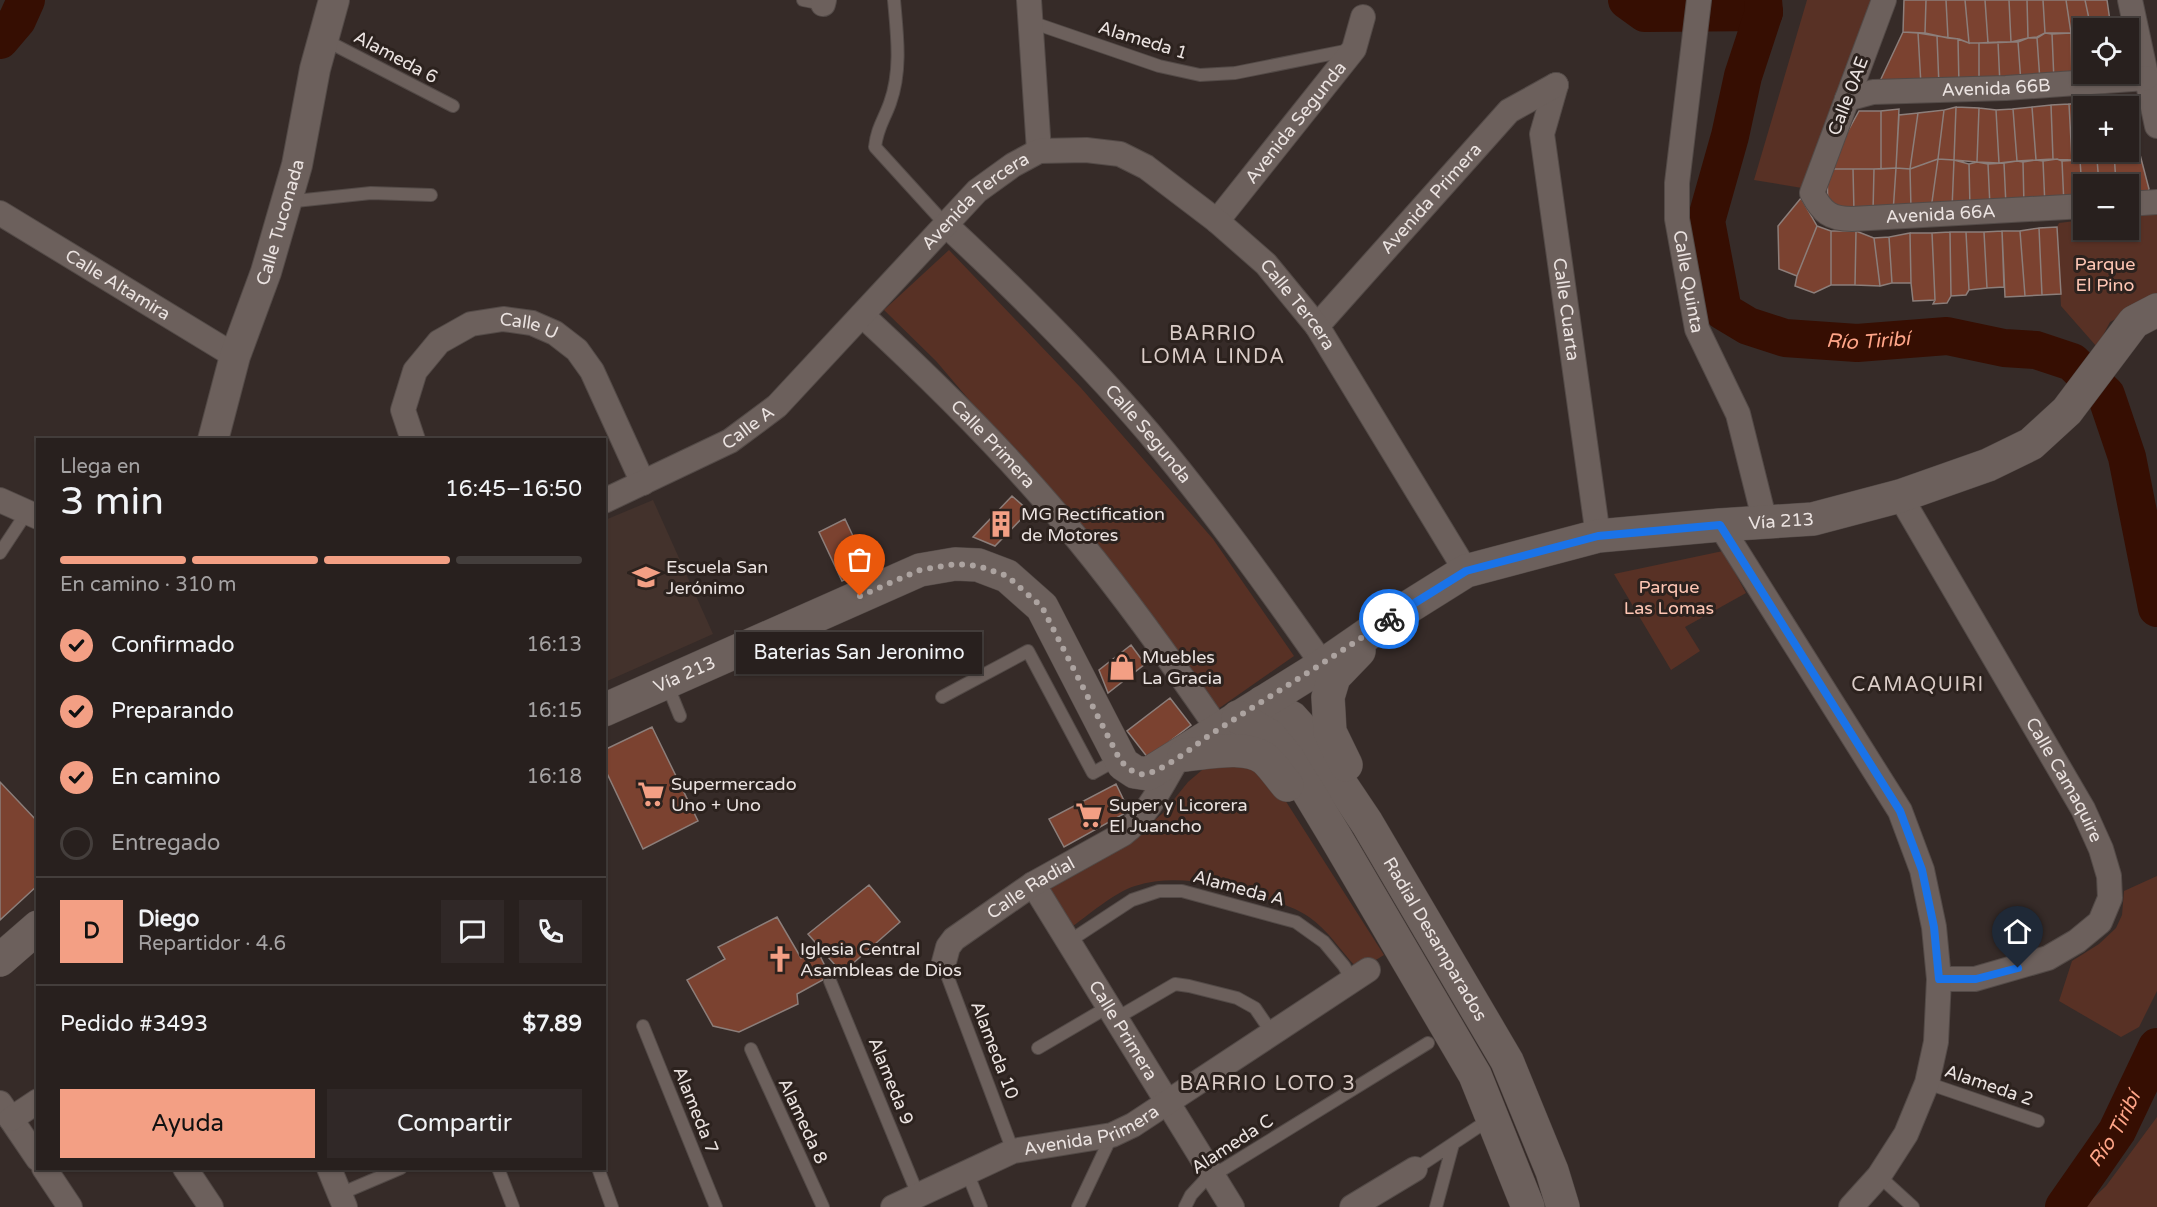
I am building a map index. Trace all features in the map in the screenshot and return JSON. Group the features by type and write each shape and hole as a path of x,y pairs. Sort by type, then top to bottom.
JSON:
{"main road":[{"name":"Vía 213","path":"606,709 920,570 955,564 978,566 1007,576 1042,607 1121,761 1135,772 1148,774 1323,665 1391,618 1466,571 1598,536 1813,519 1900,496 1988,465 2031,444 2067,411 2133,322 2157,310"},
{"path":"1330,732 1328,697 1334,677 1391,618"},
{"path":"1323,665 1317,688 1320,711 1358,790 1367,823"},
{"name":"Radial Desamparados","path":"1240,716 1292,718 1310,738 1367,823 1507,1061 1552,1172 1563,1207"},
{"name":"Radial Desamparados","path":"1240,716 1270,736 1288,758 1335,836 1474,1075 1528,1207"},
{"path":"1180,756 1244,751 1264,758 1335,836"},
{"path":"0,960 36,929"}],"street":[{"name":"Calle Tuconada","path":"214,438 235,356 266,272 297,165 315,69 334,0"},
{"name":"Calle Quinta","path":"1700,0 1677,183 1677,219 1697,329 1738,414 1765,522"},
{"name":"Calle 0AE","path":"1812,193 1884,0"},
{"path":"2130,0 2157,126"},
{"name":"Avenida Tercera","path":"862,315 977,191 1013,165 1039,151 1030,11"},
{"name":"Avenida Segunda","path":"1217,221 1354,49 1364,17"},
{"name":"Avenida 66B","path":"1847,99 1883,92 2006,88 2146,78"},
{"name":"Avenida Primera","path":"1317,326 1509,111 1556,85"},
{"name":"Calle Cuarta","path":"1556,85 1542,134 1598,536"},
{"name":"Calle Tercera","path":"1039,151 1086,150 1120,154 1146,167 1217,221 1266,264 1317,326 1466,571"},
{"name":"Avenida 66A","path":"1812,193 1830,216 1838,219 2073,207"},
{"path":"2139,203 2157,202"},
{"name":"Calle Altamira","path":"0,213 235,356"},
{"name":"Calle Segunda","path":"946,225 1046,321 1148,432 1209,507 1323,665"},
{"name":"Calle A","path":"606,500 730,441 777,406 862,315"},
{"name":"Calle Primera","path":"862,315 975,423 1079,540 1148,628 1240,716"},
{"name":"Calle U","path":"412,438 403,410 415,371 439,342 471,324 503,318 532,323 555,333 577,350 592,371 643,483"},
{"name":"Calle Camaquire","path":"1900,496 2083,809 2101,849 2109,876 2110,898 2100,922 2077,941 2048,958 2018,968 1976,979 1939,979"},
{"path":"0,500 32,514"},
{"path":"1720,525 1900,811 1922,870 1934,927 1939,979 1936,1042 1927,1083 1906,1134 1879,1176 1851,1207"},
{"name":"Calle Radial","path":"944,962 948,946 954,939 1034,884 1132,828 1180,756"},
{"path":"1121,761 1131,776 1135,788 1136,808 1132,828"},
{"name":"Calle Primera","path":"1034,884 1166,1103 1232,1207"},
{"name":"Avenida Primera","path":"893,1207 1013,1151 1112,1135 1133,1125 1360,975"},
{"path":"36,1102 5,1111 36,1156"},
{"path":"1352,1207 1415,1169"},
{"path":"45,1170 70,1207"},
{"path":"186,1170 211,1207"},
{"path":"330,1170 343,1201"}],"lane":[{"path":"894,0 898,67 890,102 876,131 875,147 946,225"},
{"name":"Alameda 1","path":"1030,11 1159,66 1200,75 1235,73 1354,49"},
{"name":"Alameda 6","path":"323,39 453,106"},
{"path":"286,202 371,193 431,195"},
{"path":"0,553 32,514"},
{"path":"942,697 1028,651 1093,773 1121,761"},
{"path":"666,683 680,716"},
{"name":"Alameda A","path":"1068,942 1132,900 1159,891 1182,891 1296,921 1324,942 1340,960 1360,975"},
{"name":"Alameda 10","path":"944,962 1013,1151"},
{"name":"Alameda 9","path":"830,981 918,1195"},
{"path":"1038,1048 1174,984 1237,999 1255,1008 1272,1033"},
{"name":"Alameda 7","path":"643,1026 716,1207"},
{"name":"Alameda C","path":"1185,1207 1197,1188 1213,1176 1428,1043"},
{"name":"Alameda 8","path":"751,1049 823,1207"},
{"name":"Alameda 2","path":"1927,1083 2038,1121"},
{"path":"1415,1169 1478,1127"},
{"path":"1077,1207 1112,1135"},
{"path":"1436,1207 1453,1144"},
{"path":"343,1201 397,1170"},
{"path":"499,1170 513,1207"},
{"path":"598,1170 612,1207"},
{"path":"966,1172 981,1207"},
{"path":"1879,1176 1913,1207"}],"shaded area":[{"name":"Escuela San Jerónimo","path":"653,500 713,634 606,682 606,520"}],"green space":[{"path":"1807,0 1881,0 1808,189 1754,180"},
{"name":"Parque El Pino","path":"2157,214 2157,303 2129,312 2110,322 2097,347 2061,306 2057,227 2059,223 2073,221 2073,240 2139,240 2139,215"},
{"path":"949,250 1081,388 1213,539 1294,656 1218,709 1128,586 936,361 884,310"},
{"name":"Parque Las Lomas","path":"1723,551 1746,593 1685,627 1700,651 1671,670 1614,574"},
{"path":"1215,759 1269,775 1384,955 1361,969 1356,967 1316,922 1295,909 1234,890 1192,881 1150,882 1127,889 1069,929 1047,892 1051,882 1144,829 1163,813 1188,782"},
{"path":"2157,876 2157,991 2139,1027 2121,1037 2059,1001 2072,961 2099,944 2116,928 2122,915 2124,891"},
{"path":"2157,1117 2157,1207 2084,1207 2106,1186"}],"building":[{"path":"1904,0 1926,0 1925,33 1903,32"},
{"path":"1926,0 1946,0 1948,38 1925,33"},
{"path":"1946,0 1965,0 1969,43 1948,38"},
{"path":"1965,0 1985,0 1988,43 1969,43"},
{"path":"1985,0 2009,0 2011,42 1988,43"},
{"path":"2009,0 2027,0 2028,38 2011,42"},
{"path":"2027,0 2043,0 2045,33 2037,37 2028,38"},
{"path":"2043,0 2066,0 2071,33 2045,33"},
{"path":"2066,0 2085,0 2089,18 2073,18 2073,33 2071,33"},
{"path":"2085,0 2107,0 2110,18 2089,18"},
{"path":"1903,32 1918,33 1921,85 1880,81"},
{"path":"1918,33 1937,36 1939,86 1921,85"},
{"path":"2045,33 2052,34 2054,81 2040,81 2037,38"},
{"path":"2071,33 2073,33 2073,80"},
{"path":"2071,33 2072,80 2054,81 2052,34"},
{"path":"1937,36 1958,39 1959,86 1939,86"},
{"path":"2028,38 2037,38 2040,81 2021,83 2018,42"},
{"path":"1958,39 1969,43 1979,43 1979,86 1959,86"},
{"path":"1998,42 2000,85 1979,86 1979,43"},
{"path":"1998,42 2018,42 2021,83 2000,85"},
{"path":"2069,104 2073,104 2072,160"},
{"path":"2069,104 2072,160 2053,159 2051,105"},
{"path":"2051,105 2053,159 2036,160 2032,107"},
{"path":"1956,107 1979,108 1977,162 1954,160"},
{"path":"1956,107 1954,160 1938,159 1944,110"},
{"path":"2032,107 2036,160 2017,161 2013,109"},
{"path":"1979,108 1996,110 1999,163 1977,162"},
{"path":"1899,109 1896,168 1881,169 1881,111"},
{"path":"2013,109 2017,161 1999,163 1996,110"},
{"path":"1944,110 1938,159 1910,169 1918,113"},
{"path":"1859,111 1881,111 1881,169 1827,169"},
{"path":"1918,113 1910,169 1896,168 1899,115"},
{"path":"2139,151 2149,189 2143,200 2139,200 2139,174 2115,174 2115,162 2139,162"},
{"path":"1938,159 1931,209 1911,209 1910,169"},
{"path":"1938,159 1954,160 1952,209 1931,209"},
{"path":"2057,159 2062,161 2064,205 2045,206 2043,161"},
{"path":"1954,160 1969,164 1970,208 1952,209"},
{"path":"2043,161 2045,206 2024,206 2023,162"},
{"path":"2062,161 2080,162 2081,174 2073,174 2073,205 2064,205"},
{"path":"1977,162 1988,164 1990,207 1970,208 1969,164"},
{"path":"2023,162 2024,206 2006,206 2004,163"},
{"path":"2080,162 2097,162 2098,174 2081,174"},
{"path":"2097,162 2115,162 2115,174 2098,174"},
{"path":"2004,163 2006,206 1990,207 1988,164"},
{"path":"1896,168 1893,213 1873,212 1874,169"},
{"path":"1896,168 1910,169 1911,209 1893,213"},
{"path":"1827,169 1853,169 1854,212 1828,212"},
{"path":"1853,169 1874,169 1873,212 1854,212"},
{"path":"1801,198 1817,226 1797,276 1779,269 1778,226"},
{"path":"1817,226 1831,231 1831,285 1814,293 1795,286"},
{"path":"2057,227 2061,294 2042,295 2039,228"},
{"path":"2039,228 2042,295 2025,296 2020,231"},
{"path":"1831,231 1856,231 1855,285 1831,285"},
{"path":"1856,231 1874,238 1880,286 1855,285"},
{"path":"2002,231 2020,231 2025,296 2005,297"},
{"path":"2002,231 2004,287 1987,288 1984,232"},
{"path":"1950,232 1966,232 1969,290 1966,295 1951,296"},
{"path":"1950,232 1951,296 1947,303 1933,304 1935,300 1932,233"},
{"path":"1966,232 1984,232 1987,288 1969,290"},
{"path":"1910,233 1932,233 1935,300 1913,301"},
{"path":"1910,233 1911,283 1892,283 1889,237"},
{"path":"1889,237 1892,283 1880,286 1874,238"},
{"name":"MG Rectification de Motores","path":"1012,496 1029,511 995,546 973,537"},
{"path":"845,519 868,568 842,581 819,532"},
{"name":"Muebles La Gracia","path":"1131,645 1145,664 1108,693 1099,670"},
{"path":"1170,698 1191,725 1148,758 1127,731"},
{"name":"Supermercado Uno + Uno","path":"652,727 698,821 643,849 606,771 606,749"},
{"path":"0,782 36,820 36,887 0,920"},
{"name":"Super y Licorera El Juancho","path":"1116,784 1129,811 1064,847 1049,819"},
{"path":"869,885 900,922 842,973 808,934"},
{"path":"777,917 801,958 817,950 830,976 797,994 798,1004 739,1032 713,1026 687,980 725,959 718,947"}],"waterway":[{"path":"0,40 17,20 26,0"},
{"path":"1627,0 1645,13 1764,12"},
{"name":"Río Tiribí","path":"1763,0 1764,12 1743,76 1730,136 1706,221 1723,311 1748,326 1785,338 1857,343 1947,336 2004,348 2036,350 2072,362 2106,395 2127,457 2157,608"},
{"name":"Río Tiribí","path":"2064,1207 2117,1131 2157,1047"}],"way so far":[{"path":"860,596 920,570 955,564 978,566 1007,576 1042,607 1119,758 1129,769 1142,774 1148,774 1180,756 1218,729 1323,665 1389,619"}],"place":[{"name":"MG Rectification de Motores","path":"1001,524"},
{"name":"Escuela San Jerónimo","path":"646,577"},
{"name":"Baterias San Jeronimo","path":"860,596"},
{"name":"Muebles La Gracia","path":"1122,667"},
{"name":"Supermercado Uno + Uno","path":"651,794"},
{"name":"Super y Licorera El Juancho","path":"1089,815"},
{"name":"Iglesia Central Asambleas de Dios","path":"780,959"}],"district":[{"name":"BARRIO LOMA LINDA","path":"1213,346"},
{"name":"CAMAQUIRI","path":"1918,685"},
{"name":"BARRIO LOTO 3","path":"1268,1084"}],"route":[{"path":"1389,619 1466,571 1532,552 1598,536 1720,525 1900,811 1922,870 1934,927 1939,979 1976,979 2018,968"}]}
